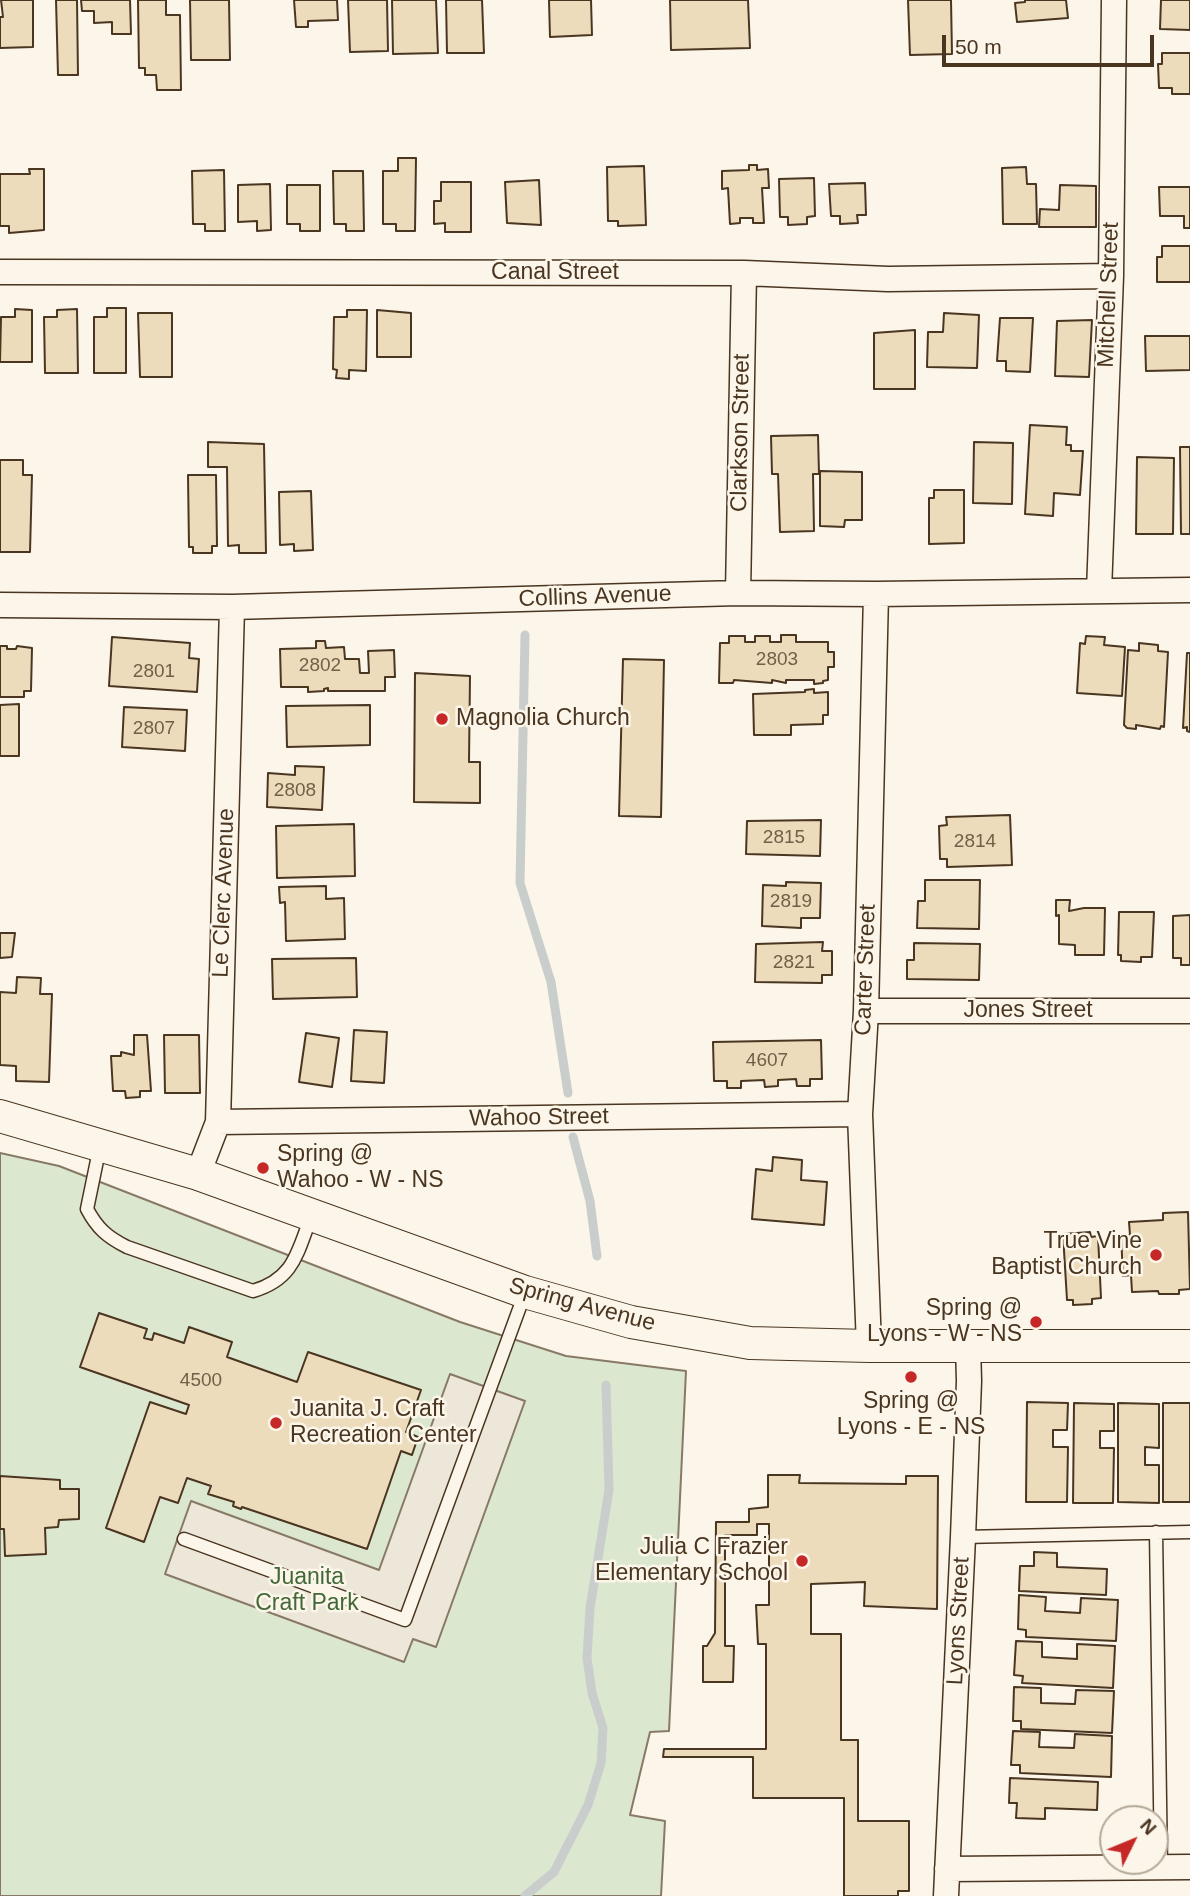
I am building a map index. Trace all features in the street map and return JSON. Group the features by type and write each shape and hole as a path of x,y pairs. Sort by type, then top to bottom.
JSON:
{"street":[{"name":"Mitchell Street","path":"1099,591 1111,276 1114,0"},
{"name":"Canal Street","path":"0,272 744,273 887,278 1111,276"},
{"name":"Clarkson Street","path":"738,593 744,273"},
{"name":"Collins Avenue","path":"0,605 232,607 738,593 1190,590"},
{"name":"Carter Street","path":"869,1346 860,1114 866,1011 876,594"},
{"name":"Le Clerc Avenue","path":"198,1174 218,1122 232,607"},
{"name":"Jones Street","path":"866,1011 1190,1011"},
{"name":"Wahoo Street","path":"218,1122 860,1114"},
{"name":"Spring Avenue","path":"0,1116 198,1174 525,1292 631,1322 750,1343 869,1346 1190,1346"},
{"name":"Lyons Street","path":"946,1896 963,1537 968,1346"},
{"path":"1169,1867 1190,1867"},
{"path":"947,1869 1099,1868"}],"lane":[{"path":"100,1145 87,1209 96,1226 109,1238 127,1247 253,1291 272,1285 290,1269 311,1217"},
{"path":"184,1539 405,1620 525,1292"},
{"path":"1156,1532 1160,1805"},
{"path":"963,1537 1190,1532"}],"green space":[{"name":"Juanita Craft Park","path":"0,1153 59,1166 460,1322 566,1356 686,1371 669,1731 650,1732 630,1815 665,1821 661,1896 0,1896"}],"shaded area":[{"path":"450,1374 525,1401 436,1647 413,1639 404,1662 165,1574 191,1501 379,1570"}],"building":[{"path":"1,0 33,0 33,47 0,48 0,17 3,17"},
{"path":"56,0 77,0 78,75 58,75"},
{"path":"81,0 130,0 131,34 112,34 112,22 94,23 94,11 82,11"},
{"path":"138,0 166,0 166,15 180,15 181,90 157,90 156,75 145,75 145,68 139,68"},
{"path":"190,0 229,0 230,60 191,60"},
{"path":"294,0 337,0 338,20 308,21 308,27 296,27"},
{"path":"348,0 387,0 388,51 350,52"},
{"path":"392,0 436,0 438,53 393,54"},
{"path":"446,0 482,0 484,53 447,53"},
{"path":"549,0 591,0 592,35 550,37"},
{"path":"670,0 748,0 750,48 671,50"},
{"path":"908,0 951,0 952,54 910,55"},
{"path":"1025,0 1066,0 1068,18 1017,22 1015,3"},
{"path":"1161,0 1190,0 1190,30 1160,29"},
{"path":"1162,53 1190,53 1190,94 1172,94 1172,88 1159,88 1158,64 1162,64"},
{"path":"398,158 416,158 415,231 396,231 396,224 383,224 383,171 398,171"},
{"path":"749,165 757,165 757,170 768,169 769,188 762,188 764,223 753,223 753,218 740,218 740,223 730,224 728,188 722,189 722,171 749,170"},
{"path":"644,166 646,225 618,226 618,221 608,221 607,167"},
{"path":"1026,167 1027,184 1036,184 1037,224 1003,224 1002,168"},
{"path":"29,169 44,169 44,230 9,233 9,226 0,226 0,174 30,174"},
{"path":"224,170 225,231 205,231 205,224 193,224 192,171"},
{"path":"333,171 363,171 364,231 346,231 346,224 334,224"},
{"path":"814,178 815,216 807,217 807,224 788,225 788,217 780,217 779,179"},
{"path":"539,180 541,225 507,223 505,182"},
{"path":"441,182 471,182 471,232 445,232 445,223 434,224 434,201 441,201"},
{"path":"865,183 866,215 857,215 858,223 840,224 840,216 831,216 829,184"},
{"path":"270,184 271,230 257,231 257,221 238,222 238,185"},
{"path":"287,185 320,185 320,231 300,231 300,224 287,224"},
{"path":"1060,185 1096,186 1096,227 1039,227 1040,209 1059,210"},
{"path":"1159,187 1190,187 1190,228 1184,228 1184,216 1160,216"},
{"path":"1162,246 1190,246 1190,282 1157,282 1157,257 1162,257"},
{"path":"107,308 126,308 126,373 94,373 94,317 107,317"},
{"path":"15,309 32,310 32,362 0,362 1,317 15,317"},
{"path":"77,309 78,373 45,373 44,317 57,317 57,310"},
{"path":"347,310 367,310 366,371 349,370 349,379 336,378 337,370 333,369 334,317 347,317"},
{"path":"377,310 411,313 411,357 377,357"},
{"path":"138,313 172,313 172,377 140,377"},
{"path":"944,313 979,315 977,368 927,367 928,332 943,332"},
{"path":"1000,318 1033,318 1030,372 1006,371 1006,361 997,361"},
{"path":"1092,320 1089,377 1055,376 1057,321"},
{"path":"915,330 915,389 874,389 874,333"},
{"path":"1145,336 1190,336 1190,370 1146,371"},
{"path":"1030,425 1067,427 1066,445 1071,445 1071,451 1083,451 1080,495 1054,493 1053,516 1025,514"},
{"path":"818,435 819,474 813,474 814,531 780,532 778,474 772,474 771,436"},
{"path":"208,442 264,444 266,553 239,553 239,545 228,546 227,467 208,467"},
{"path":"974,442 1013,443 1012,504 973,503"},
{"path":"1180,447 1190,447 1190,534 1181,534"},
{"path":"1137,457 1174,458 1173,534 1136,534"},
{"path":"0,460 23,460 23,475 32,475 30,552 0,552"},
{"path":"820,471 862,472 862,520 845,520 844,527 820,526"},
{"path":"188,475 216,475 217,546 212,546 212,553 193,553 193,547 189,547"},
{"path":"934,490 964,490 964,543 929,544 929,498 934,498"},
{"path":"311,491 313,550 294,551 294,544 280,545 279,492"},
{"path":"781,635 796,635 796,642 828,642 828,652 834,652 834,667 828,667 828,680 814,684 814,680 786,680 786,683 772,680 772,683 734,680 733,683 719,683 720,643 729,643 729,636 745,636 745,642 755,642 755,636 770,636 770,642 781,642"},
{"path":"1086,636 1105,637 1104,645 1125,647 1122,696 1077,693 1080,643 1085,644"},
{"path":"112,637 190,643 189,658 199,659 197,692 109,686"},
{"path":"316,641 325,641 326,648 344,647 345,659 359,659 360,673 369,673 368,651 394,650 395,677 385,677 385,691 328,691 328,688 324,691 308,692 308,687 281,687 280,649 316,648"},
{"path":"1139,643 1158,645 1158,651 1168,652 1164,727 1161,726 1160,729 1136,725 1136,729 1127,728 1124,725 1128,650 1139,651"},
{"path":"0,646 7,646 7,649 16,649 17,646 32,648 31,691 24,691 24,697 0,697"},
{"path":"1187,653 1190,653 1190,732 1187,727 1183,728"},
{"path":"623,659 664,660 661,817 619,816"},
{"name":"Magnolia Church","path":"415,673 470,676 469,762 480,762 480,803 414,802"},
{"path":"814,689 814,693 828,692 828,715 823,715 823,724 791,725 791,735 754,735 753,694 805,692"},
{"path":"19,704 19,756 0,756 0,705"},
{"path":"370,705 370,745 287,747 286,706"},
{"path":"124,707 187,710 185,751 122,747"},
{"path":"295,766 324,767 322,810 267,807 268,773 295,775"},
{"path":"1010,815 1012,865 947,867 947,859 940,859 939,826 947,825 946,817"},
{"path":"821,820 820,856 746,854 747,821"},
{"path":"354,824 355,876 277,878 276,826"},
{"path":"925,880 980,880 979,929 917,928 918,901 925,901"},
{"path":"786,882 821,883 820,918 801,918 801,928 762,926 763,885 786,886"},
{"path":"326,886 326,899 344,898 345,939 286,941 285,902 280,903 279,887"},
{"path":"1056,900 1070,900 1069,911 1105,908 1104,955 1075,955 1075,945 1059,944"},
{"path":"1119,912 1154,912 1152,957 1141,957 1141,962 1121,961 1121,955 1118,955"},
{"path":"1190,915 1190,965 1181,965 1181,958 1173,958 1173,916"},
{"path":"0,933 15,933 12,957 0,958"},
{"path":"823,942 822,951 832,951 832,975 822,975 822,983 755,982 756,944"},
{"path":"914,943 980,944 979,980 907,979 907,960 914,960"},
{"path":"356,958 357,997 273,999 272,959"},
{"path":"17,977 41,978 40,994 52,994 49,1082 16,1081 16,1066 0,1065 0,992 16,993"},
{"path":"354,1030 387,1032 384,1083 351,1081"},
{"path":"306,1033 339,1038 332,1087 299,1082"},
{"path":"134,1035 147,1035 151,1091 140,1091 140,1097 126,1098 125,1091 113,1091 111,1056 121,1056 121,1052 134,1055"},
{"path":"164,1035 199,1035 200,1093 165,1093"},
{"path":"821,1040 822,1079 810,1079 810,1086 797,1086 796,1079 778,1080 778,1086 765,1087 764,1080 741,1081 741,1088 727,1088 727,1081 714,1081 713,1042"},
{"path":"773,1157 802,1160 801,1180 827,1182 824,1225 752,1219 756,1169 772,1171"},
{"name":"True Vine Baptist Church","path":"1188,1212 1190,1289 1179,1290 1179,1294 1159,1294 1158,1291 1132,1292 1131,1275 1123,1276 1121,1235 1130,1235 1129,1222 1163,1220 1163,1213"},
{"path":"1090,1232 1091,1237 1098,1236 1101,1298 1092,1299 1092,1304 1073,1305 1073,1300 1067,1300 1063,1234"},
{"name":"Juanita J. Craft Recreation Center","path":"99,1313 147,1329 144,1338 152,1340 154,1333 184,1343 189,1327 232,1342 227,1357 297,1382 308,1352 421,1390 406,1432 418,1437 412,1455 401,1451 367,1549 233,1506 234,1502 208,1494 211,1486 187,1478 178,1503 160,1497 144,1542 106,1528 150,1402 186,1414 189,1405 80,1367"},
{"path":"1027,1402 1068,1403 1067,1430 1053,1430 1053,1447 1068,1447 1067,1502 1026,1502"},
{"path":"1074,1403 1114,1404 1114,1431 1100,1431 1100,1448 1114,1448 1113,1503 1073,1503"},
{"path":"1118,1403 1159,1404 1159,1448 1145,1447 1145,1465 1159,1465 1159,1503 1118,1502"},
{"path":"1163,1403 1190,1403 1190,1502 1163,1502"},
{"path":"768,1475 800,1475 799,1483 906,1484 906,1476 938,1476 937,1609 864,1606 865,1582 811,1584 811,1634 841,1634 841,1740 858,1740 858,1821 909,1821 909,1891 898,1891 898,1896 844,1896 844,1798 753,1798 753,1757 663,1757 664,1749 766,1749 766,1644 758,1644 756,1605 769,1605 769,1524 757,1524 757,1535 725,1535 725,1646 734,1646 733,1682 703,1682 703,1646 707,1646 715,1633 716,1522 749,1522 749,1509 768,1507"},
{"path":"0,1476 60,1480 60,1489 79,1489 79,1519 59,1520 58,1527 45,1528 46,1554 5,1556 4,1529 0,1529"},
{"path":"1034,1552 1057,1553 1057,1567 1107,1569 1106,1595 1019,1591 1020,1566 1034,1566"},
{"path":"1019,1595 1046,1597 1045,1611 1080,1613 1081,1598 1118,1600 1116,1641 1026,1637 1026,1630 1018,1629"},
{"path":"1016,1641 1042,1642 1042,1657 1077,1659 1077,1644 1115,1646 1113,1688 1022,1683 1023,1676 1014,1675"},
{"path":"1014,1687 1041,1688 1041,1703 1075,1704 1076,1690 1114,1691 1112,1733 1021,1729 1021,1721 1013,1721"},
{"path":"1013,1731 1040,1732 1039,1747 1074,1748 1075,1734 1112,1736 1111,1777 1020,1773 1020,1765 1011,1765"},
{"path":"1010,1778 1098,1782 1097,1810 1045,1808 1045,1819 1016,1818 1017,1803 1009,1803"}],"waterway":[{"path":"525,635 520,883 551,982 568,1093"},
{"path":"573,1137 590,1201 597,1256"},
{"path":"525,1896 554,1872 588,1805 601,1763 603,1728 592,1693 587,1658 590,1608 609,1490 606,1385"}],"place":[{"name":"Magnolia Church","path":"442,719"},
{"name":"Spring @ Wahoo - W - NS","path":"263,1168"},
{"name":"True Vine Baptist Church","path":"1156,1255"},
{"name":"Spring @ Lyons - W - NS","path":"1036,1322"},
{"name":"Spring @ Lyons - E - NS","path":"911,1377"},
{"name":"Juanita J. Craft Recreation Center","path":"276,1423"},
{"name":"Julia C Frazier Elementary School","path":"802,1561"}]}
